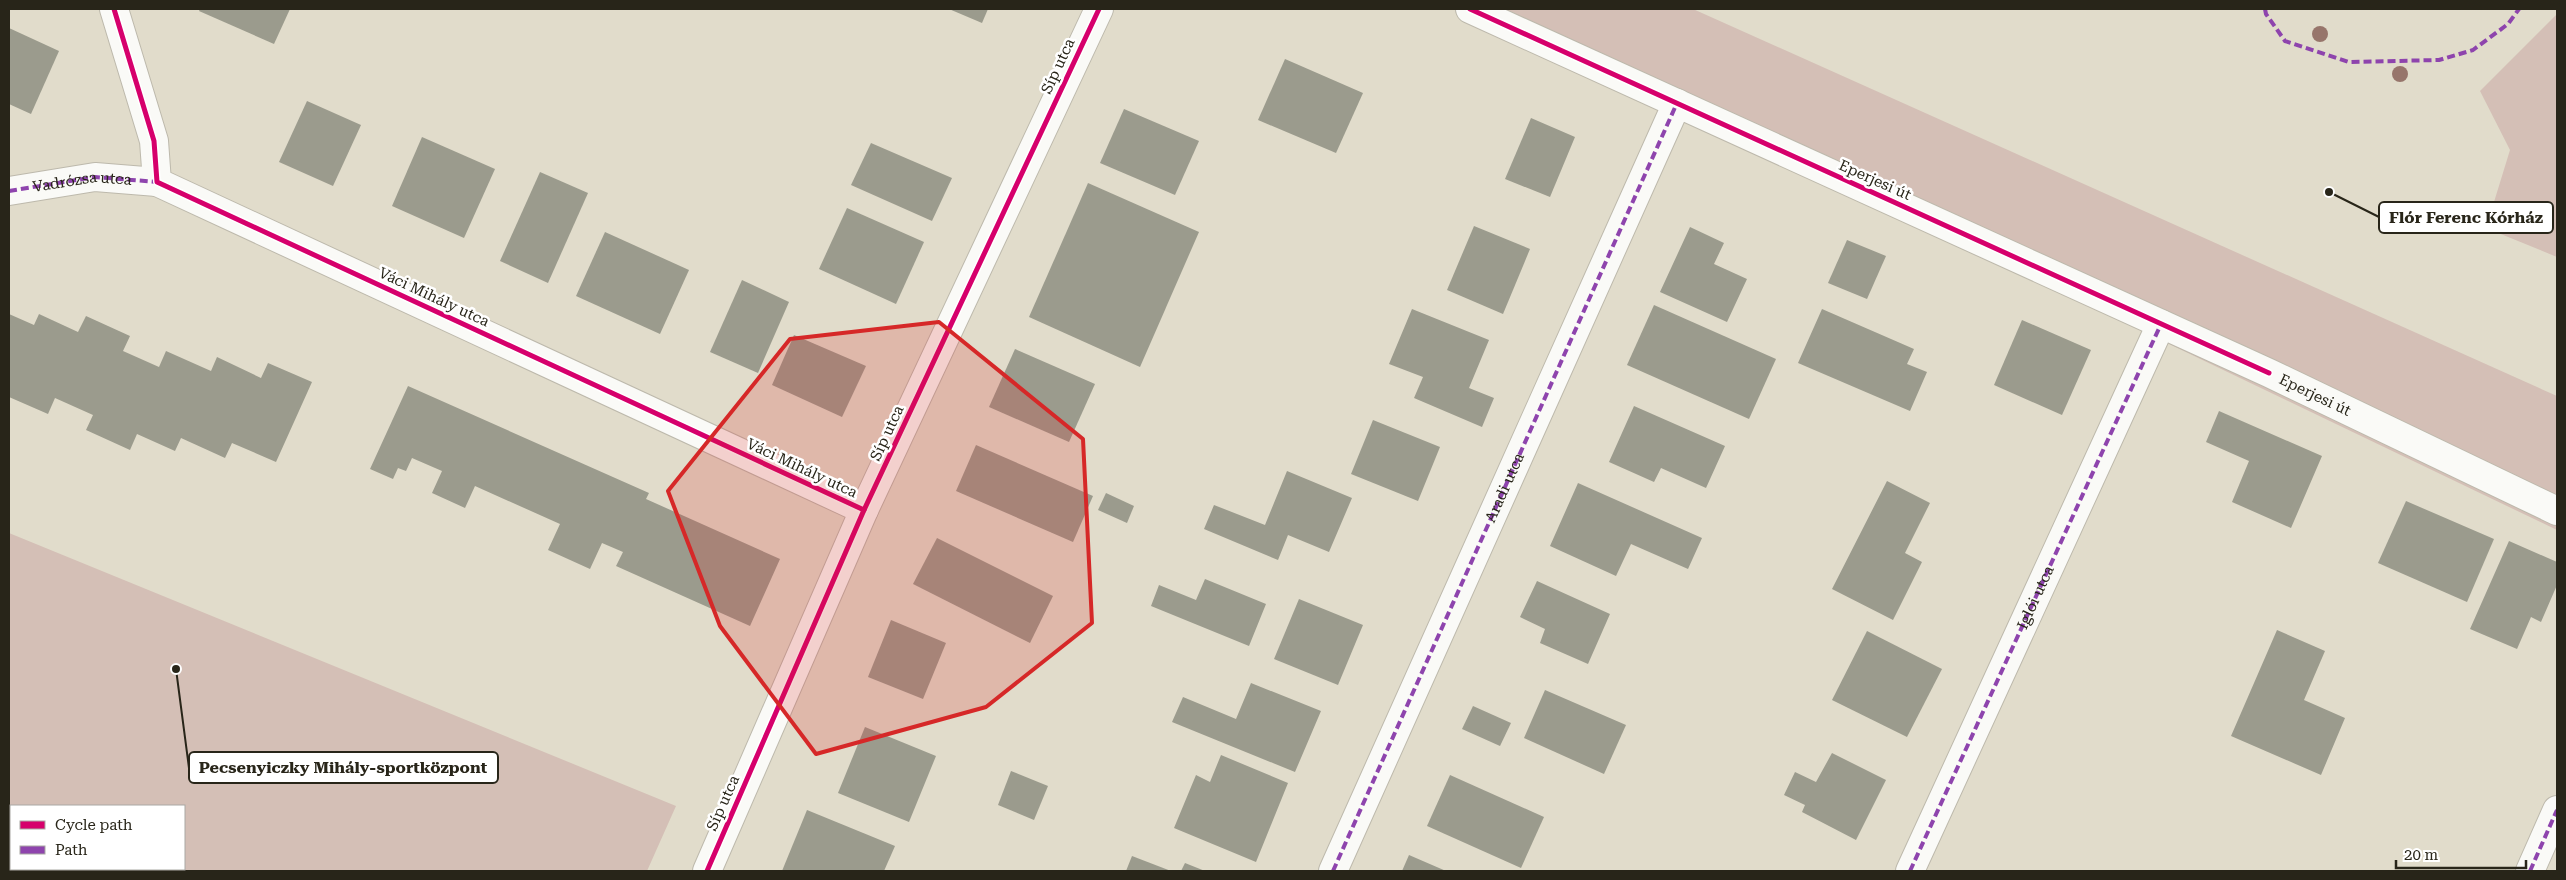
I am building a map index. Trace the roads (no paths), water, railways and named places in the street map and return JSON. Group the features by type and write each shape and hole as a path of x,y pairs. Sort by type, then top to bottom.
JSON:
{"street":[{"path":"114,9 154,141 157,182"},
{"name":"Síp utca","path":"707,871 864,510 1099,9"},
{"name":"Eperjesi út","path":"1470,9 2161,324 2557,510"},
{"name":"Aradi utca","path":"1333,871 1677,103"},
{"name":"Vadrózsa utca","path":"9,192 95,177 157,182"},
{"name":"Váci Mihály utca","path":"157,182 864,510"},
{"name":"Iglói utca","path":"1910,871 2161,324"},
{"path":"2530,871 2557,810"}],"place":[{"name":"Flór Ferenc Kórház","path":"2329,192"},
{"name":"Pecsenyiczky Mihály-sportközpont","path":"176,669"}]}
